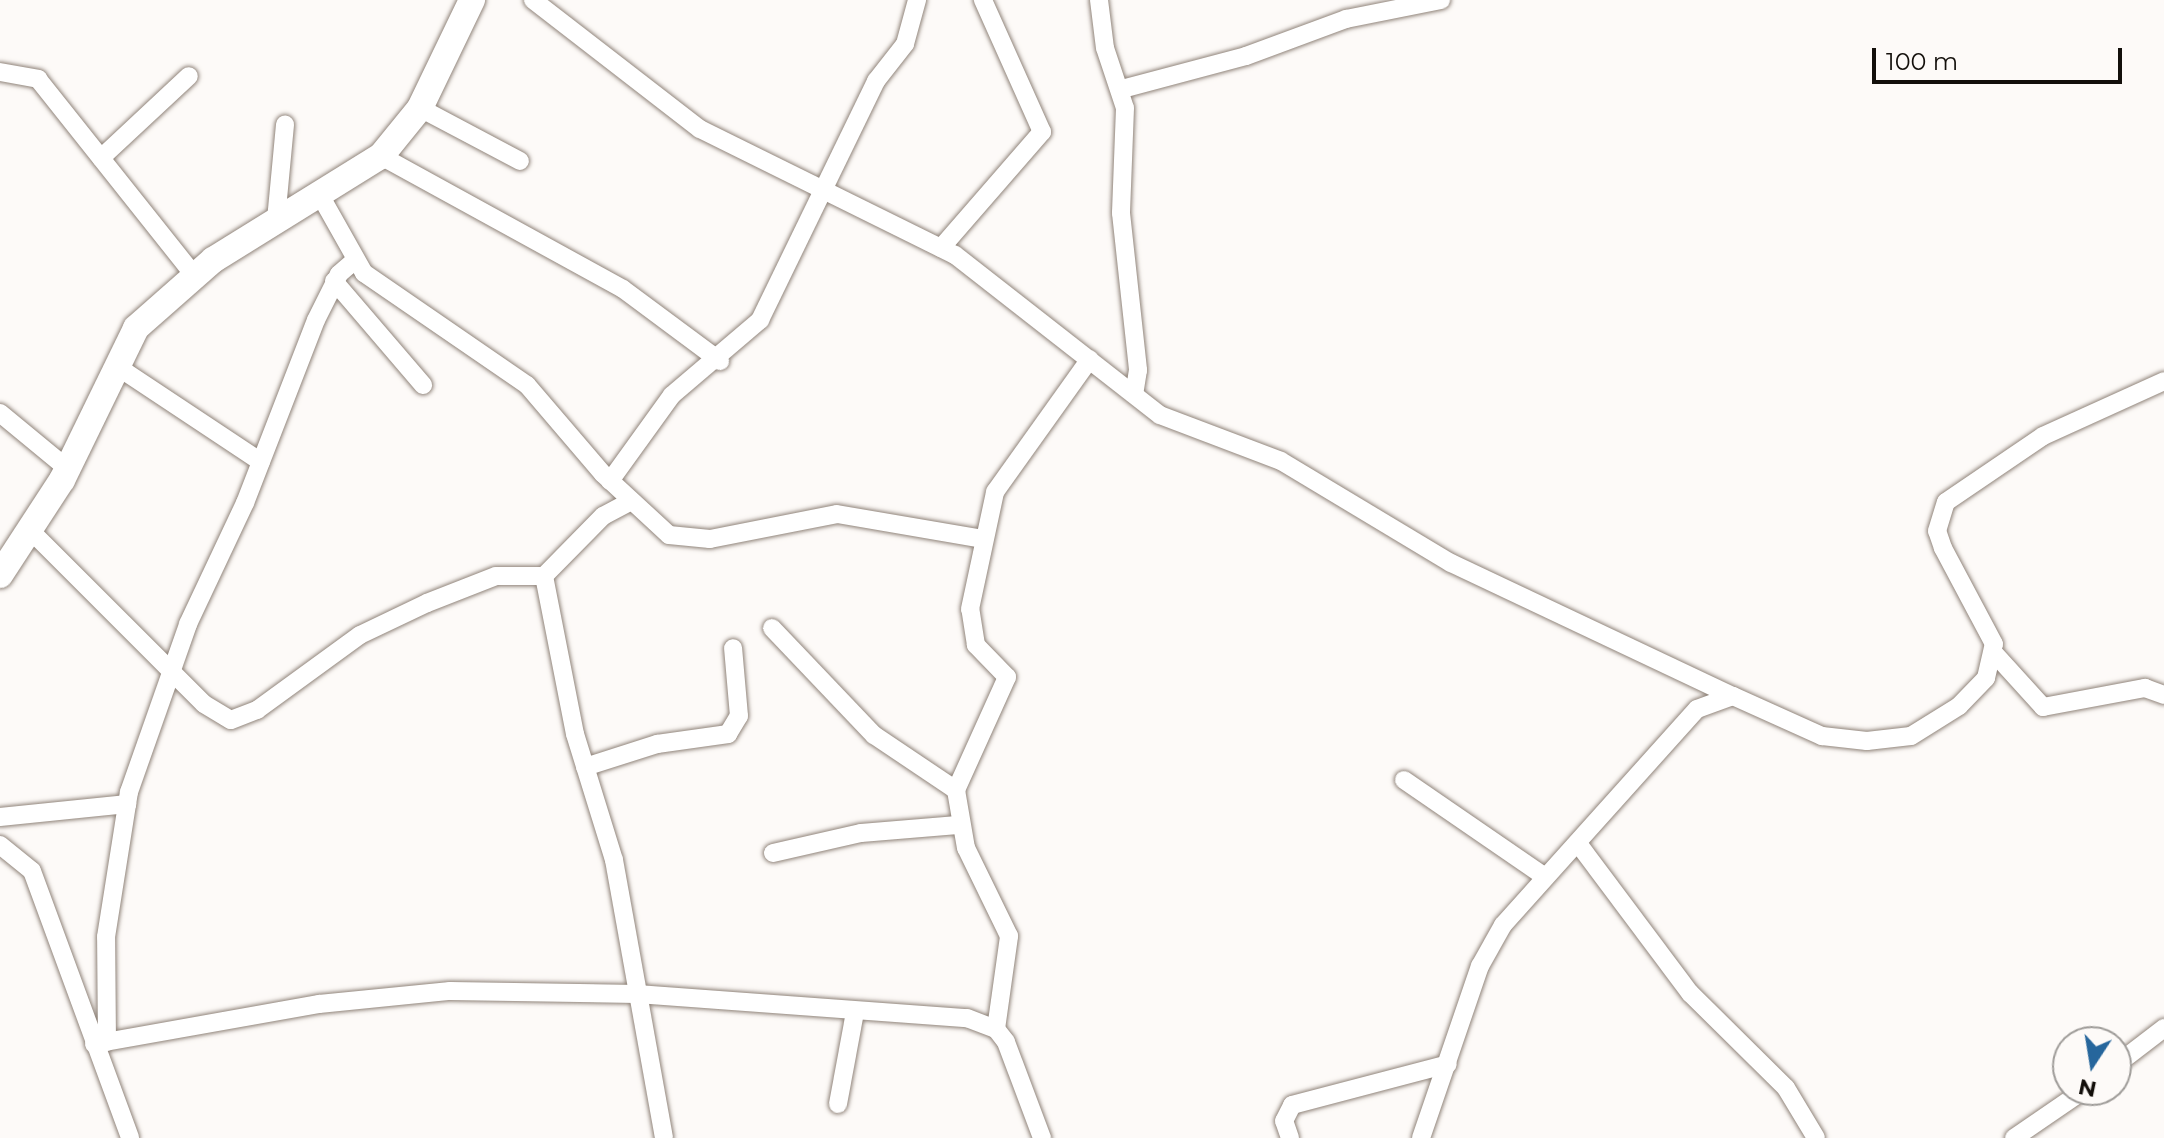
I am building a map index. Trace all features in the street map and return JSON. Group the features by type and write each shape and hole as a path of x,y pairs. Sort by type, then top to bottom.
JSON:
{"highway":[{"path":"0,575 68,469 115,365 136,328 193,274 381,156 420,108 472,0"}],"street":[{"path":"533,0 691,123 941,248 1179,426 1281,461 1502,589 1822,736 1893,739 1959,706 1986,678 1994,653 1989,624 1937,531 1946,502 2043,436 2164,381"},
{"path":"610,481 672,395 720,361 760,320 876,81 905,44 917,0"},
{"path":"941,248 1042,132 983,0"},
{"path":"1099,0 1105,48 1122,89 1123,261 1138,370 1134,394"},
{"path":"1122,89 1246,56 1346,19 1441,0"},
{"path":"0,72 38,79 193,274"},
{"path":"101,158 189,76"},
{"path":"420,108 520,161"},
{"path":"276,220 285,124"},
{"path":"381,156 623,289 720,361"},
{"path":"320,195 353,262 527,385 610,481 669,535 685,539 837,514 984,539"},
{"path":"101,1043 106,937 127,804 172,667 261,462 334,281 353,262"},
{"path":"334,281 423,385"},
{"path":"1042,1138 996,1029 1009,936 958,825 956,790 1008,687 971,627 984,539 1010,465 1090,359"},
{"path":"115,365 261,462"},
{"path":"0,413 68,469"},
{"path":"29,529 220,717 243,718 360,635 427,603 496,576 544,576 603,516 631,501"},
{"path":"544,576 585,767 614,860 664,1138"},
{"path":"772,628 874,735 956,790"},
{"path":"585,767 657,744 728,734 739,716 733,648"},
{"path":"1994,653 2043,707 2145,688 2164,695"},
{"path":"1421,1138 1492,943 1545,877 1580,846 1697,709 1733,696"},
{"path":"1404,780 1545,877"},
{"path":"0,817 127,804"},
{"path":"773,853 861,833 958,825"},
{"path":"0,845 32,871 101,1043 130,1138"},
{"path":"1580,846 1690,993 1786,1088 1816,1138"},
{"path":"101,1043 319,1004 450,991 637,994 967,1018 996,1029"},
{"path":"838,1104 855,1012"},
{"path":"2132,1053 2164,1028"},
{"path":"1290,1138 1284,1121 1292,1105 1448,1064"},
{"path":"2014,1138 2061,1106"}]}
